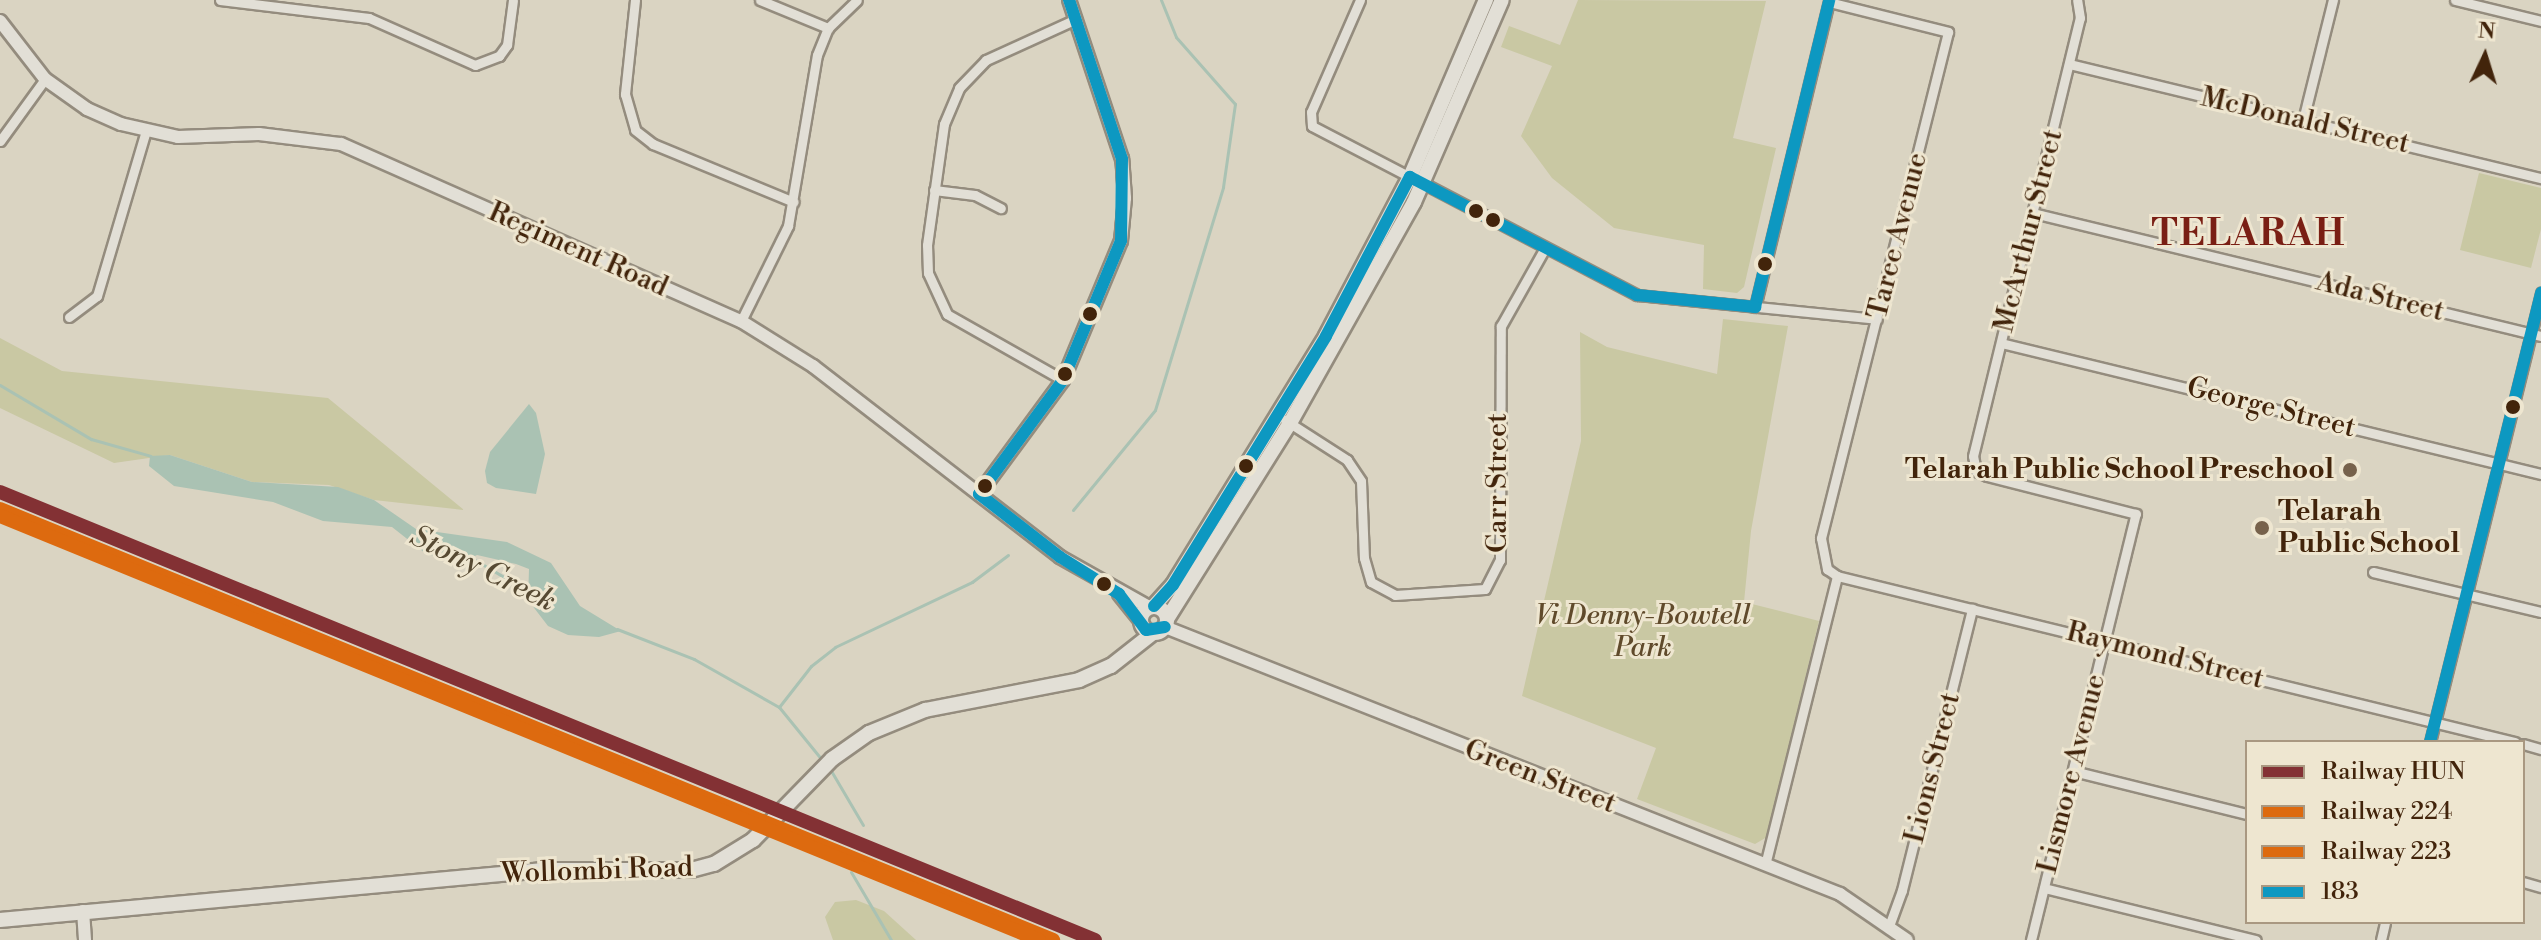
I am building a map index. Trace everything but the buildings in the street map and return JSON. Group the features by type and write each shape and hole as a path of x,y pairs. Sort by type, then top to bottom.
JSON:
{"main road":[{"name":"Wollombi Road","path":"1416,180 1486,0"},
{"name":"Wollombi Road","path":"0,920 544,870 691,870 735,853 850,745 925,710 1079,680 1130,651 1162,626 1284,420 1416,180 1502,0"},
{"name":"Wollombi Road","path":"1140,622 1173,585 1284,420"},
{"path":"1152,606 1162,626"},
{"path":"1130,651 1140,622 1162,626"}],"street":[{"path":"221,0 369,18 475,65 499,56 507,45 513,0"},
{"path":"635,0 625,94 635,130 653,144 794,202"},
{"path":"760,0 828,28"},
{"path":"741,321 771,264 794,202 812,75 828,28 857,0"},
{"path":"979,494 1063,380 1108,280 1121,241 1125,198 1115,127 1069,0"},
{"path":"1360,0 1311,112 1312,126 1637,295 1877,319"},
{"path":"2303,120 2333,0"},
{"path":"2455,0 2541,21"},
{"path":"1755,307 1829,1"},
{"name":"Taree Avenue","path":"1829,1 1948,32 1821,538 1821,559 1837,576"},
{"name":"McArthur Street","path":"2079,3 2069,64 1973,456 1976,471 1987,476 2136,514"},
{"path":"1063,380 947,314 928,273 934,190 944,124 959,88 974,69 1013,45 1076,19"},
{"name":"Regiment Road","path":"0,21 45,79 87,109 146,131 178,137 283,136 341,144 741,321 813,366 1060,557 1119,594 1152,606"},
{"name":"McDonald Street","path":"2069,64 2541,178"},
{"path":"0,141 45,79"},
{"path":"69,317 97,296 146,131"},
{"path":"934,190 975,195 1001,208"},
{"name":"Ada Street","path":"2033,213 2536,335"},
{"name":"Carr Street","path":"1284,420 1347,460 1361,481 1364,558 1371,582 1395,595 1485,589 1500,560 1501,326 1545,248"},
{"path":"2430,740 2498,463 2536,335 2541,293"},
{"name":"George Street","path":"2001,343 2541,474"},
{"name":"Lismore Avenue","path":"2031,940 2136,514"},
{"path":"2373,572 2541,612"},
{"path":"1765,865 1837,576"},
{"name":"Raymond Street","path":"1837,576 2507,740"},
{"name":"Regiment Road","path":"1119,594 1140,622"},
{"name":"Lions Street","path":"1889,926 1902,890 1972,609"},
{"name":"Green Street","path":"1162,626 1849,899 1907,940"},
{"path":"2073,771 2245,814"},
{"path":"2044,888 2256,940"},
{"path":"83,911 85,940"}],"green space":[{"path":"1578,0 1766,1 1733,138 1776,148 1744,287 1737,293 1703,289 1704,245 1614,228 1552,178 1521,136 1552,66 1501,47 1509,26 1560,45"},
{"path":"2479,173 2541,188 2541,229 2531,268 2460,250"},
{"name":"Vi Denny-Bowtell Park","path":"1723,319 1788,326 1751,531 1744,602 1819,621 1767,837 1755,844 1637,799 1656,748 1522,696 1581,441 1580,332 1607,347 1717,374"},
{"path":"0,338 62,371 328,398 464,510 374,500 329,485 252,482 170,455 114,463 0,408"},
{"path":"856,900 884,911 916,940 833,940 825,917 835,902"}],"shaded area":[{"path":"529,404 536,413 545,454 536,494 496,488 487,483 485,471 490,452"},
{"path":"170,455 252,482 338,487 374,500 416,529 507,542 551,563 580,606 621,631 599,637 568,635 548,626 528,600 529,569 516,564 477,555 459,564 425,553 392,527 323,521 273,502 174,486 149,466 150,456"}],"waterway":[{"path":"1073,510 1155,410 1223,187 1235,104 1176,37 1161,0"},
{"name":"Stony Creek","path":"0,385 91,439 151,456"},
{"path":"779,707 811,666 835,647 972,582 1008,555"},
{"name":"Stony Creek","path":"470,557 526,590"},
{"name":"Stony Creek","path":"617,629 694,659 779,707 822,760"},
{"name":"Stony Creek","path":"830,769 863,825"},
{"name":"Stony Creek","path":"851,872 891,940"}],"railway":[{"path":"0,489 82,523"}],"rail line":[{"name":"HUN","path":"0,492 1095,940"},
{"name":"224","path":"0,509 1053,940"},
{"name":"223","path":"0,516 1039,940"}],"transit line":[{"name":"183","path":"979,494 1063,380 1121,241 1122,159 1069,0"},
{"name":"183","path":"1755,307 1829,0"},
{"name":"183","path":"1154,606 1173,585 1326,336 1410,177 1637,295 1755,307"},
{"name":"183","path":"2430,740 2541,293"},
{"name":"183","path":"979,494 1060,557 1119,594 1146,630 1165,627"}],"place":[{"name":"Telarah Public School Preschool","path":"2350,470"},
{"name":"Telarah Public School","path":"2262,528"}],"district":[{"name":"TELARAH","path":"2249,235"}]}
